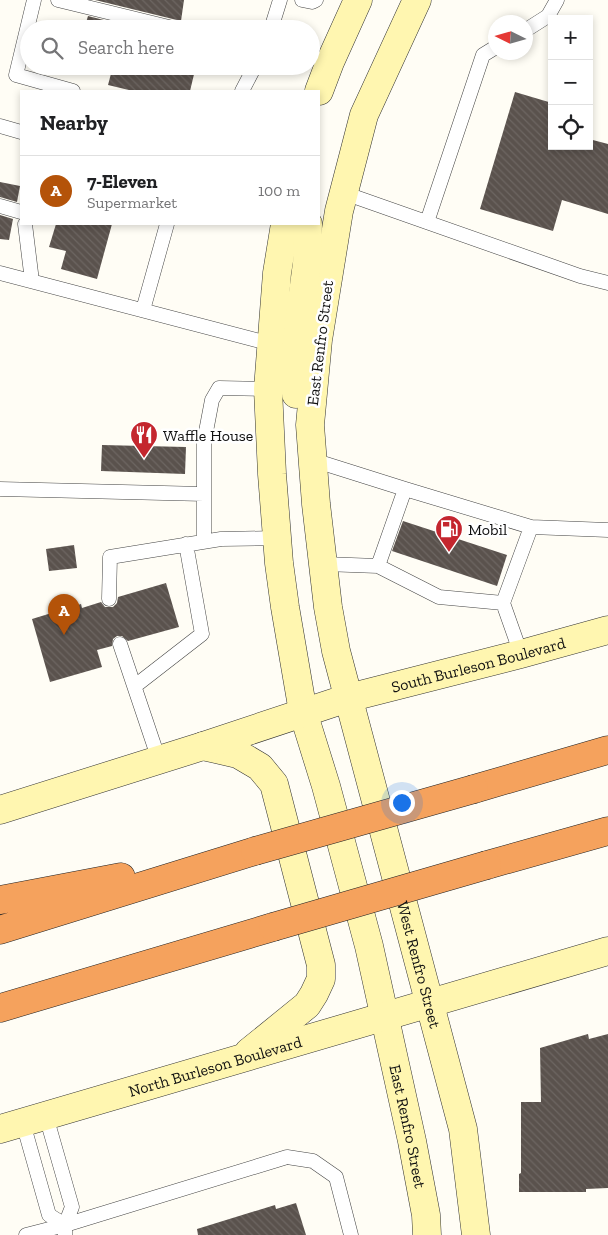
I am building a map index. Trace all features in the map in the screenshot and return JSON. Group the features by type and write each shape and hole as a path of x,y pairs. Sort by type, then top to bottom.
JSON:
{"highway":[{"path":"0,930 255,851 608,750"},
{"path":"0,1008 608,830"},
{"path":"0,900 255,851"}],"main road":[{"path":"319,90 358,0"},
{"name":"East Renfro Street","path":"348,698 336,651 328,607 310,425 318,340 339,211 364,115 418,0"},
{"path":"285,225 277,273 268,389 277,538 285,608 303,712 326,786 369,946 384,1017"},
{"path":"308,225 307,263 296,345 296,399 310,425"},
{"name":"South Burleson Boulevard","path":"348,698 608,630"},
{"path":"0,810 348,698"},
{"name":"West Renfro Street","path":"348,698 463,1129 476,1235"},
{"path":"203,746 238,754 260,766 274,784 321,965 320,978 314,994 307,1005 240,1059"},
{"path":"430,1004 608,951"},
{"name":"North Burleson Boulevard","path":"23,1123 430,1004"},
{"name":"East Renfro Street","path":"384,1017 412,1141 426,1215 427,1235"}],"lane":[{"path":"29,20 34,0"},
{"path":"273,20 280,0"},
{"path":"302,0 312,2 316,0"},
{"path":"533,26 548,16 557,0"},
{"path":"63,1 140,20"},
{"path":"427,222 483,55 488,52"},
{"path":"20,58 16,75 69,90"},
{"path":"243,90 250,75"},
{"path":"0,126 20,132"},
{"path":"344,193 580,276 608,283"},
{"path":"0,206 20,212"},
{"path":"24,225 32,281"},
{"path":"143,310 167,225"},
{"path":"0,272 271,344"},
{"path":"204,541 204,442 212,400 219,388 268,389"},
{"path":"313,460 531,527 608,530"},
{"path":"0,489 204,494"},
{"path":"378,566 405,489"},
{"path":"522,654 503,603 531,527"},
{"path":"109,600 110,557 221,539 277,538"},
{"path":"135,686 202,634 186,544"},
{"path":"324,564 378,566 439,597 503,603"},
{"path":"120,644 159,760"},
{"path":"23,1123 49,1215 65,1230"},
{"path":"23,1123 72,1207 65,1230"},
{"path":"26,1235 65,1230 287,1157 313,1161 336,1177 351,1235"}],"building":[{"path":"95,0 184,0 181,20"},
{"path":"88,16 104,20 87,20"},
{"path":"111,75 194,75 190,90 129,90 108,85"},
{"path":"515,92 548,102 548,150 593,150 593,140 608,144 608,214 562,200 553,231 480,209"},
{"path":"0,182 20,186 17,202 0,197"},
{"path":"0,215 13,219 9,240 0,239"},
{"path":"56,225 112,225 97,279 61,269 66,251 49,247"},
{"name":"Waffle House","path":"102,445 186,447 185,474 101,471"},
{"name":"Mobil","path":"403,521 507,555 497,586 392,551"},
{"path":"74,545 77,568 49,571 46,549"},
{"path":"166,583 179,627 128,641 122,636 117,636 113,639 112,646 97,650 102,667 50,682 32,619 81,604 82,608 101,602 105,607 113,607 117,603 118,597"},
{"path":"588,1034 589,1039 608,1034 608,1188 586,1189 586,1192 519,1192 519,1174 521,1173 521,1102 541,1102 540,1048"},
{"path":"296,1203 306,1235 198,1235 197,1229 275,1205 276,1209"}],"place":[{"name":"Waffle House","path":"144,459"},
{"name":"Mobil","path":"449,553"},
{"name":"7-Eleven","path":"64,635"}]}
